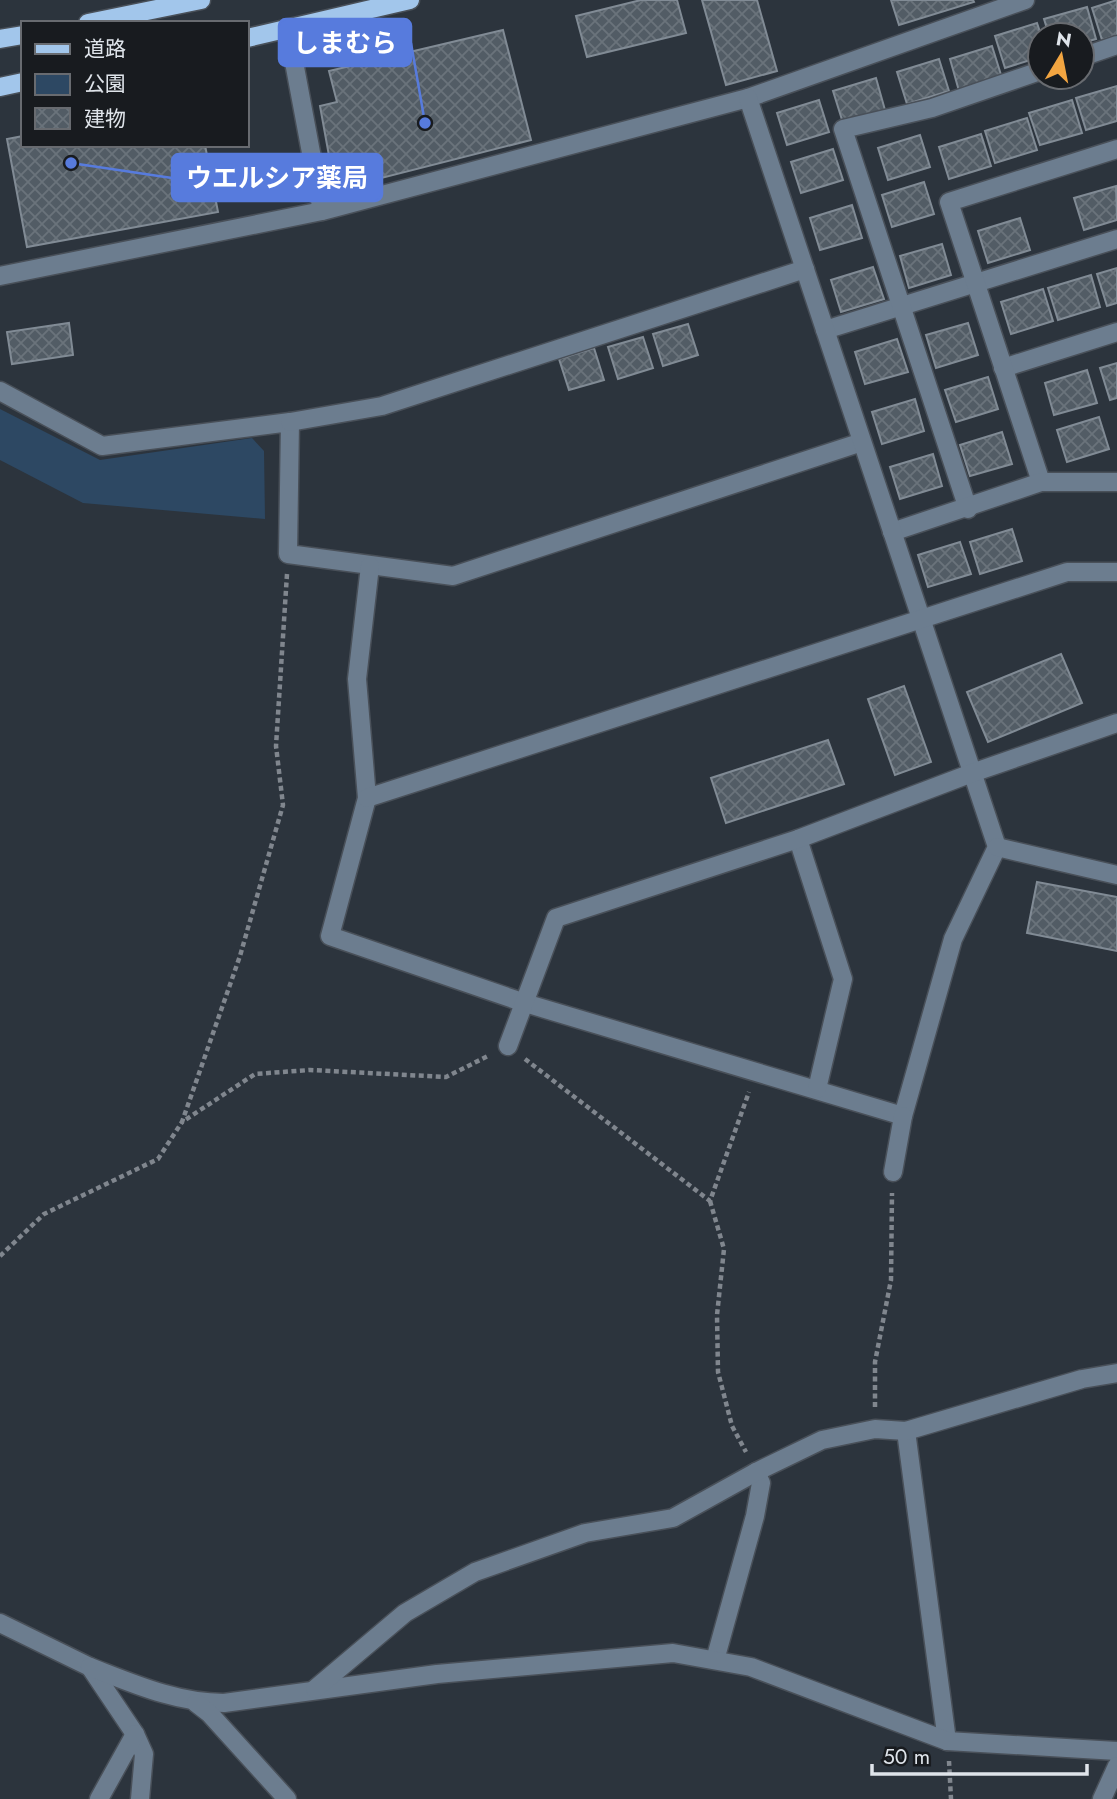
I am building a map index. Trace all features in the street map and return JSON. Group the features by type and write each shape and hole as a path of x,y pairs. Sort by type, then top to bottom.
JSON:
{"main road":[{"path":"98,21 201,0"},
{"path":"248,38 410,0"},
{"path":"0,39 21,35"},
{"path":"0,86 21,82"}],"street":[{"path":"0,276 322,211 748,98 1025,0"},
{"path":"288,30 322,211"},
{"path":"1096,52 1117,45"},
{"path":"968,509 843,129 932,108 1026,76"},
{"path":"748,98 996,847 953,939 903,1116 893,1172"},
{"path":"1041,482 949,202 1117,149"},
{"path":"825,330 1117,239"},
{"path":"0,391 102,446 290,422 382,406 805,269"},
{"path":"1003,368 1117,332"},
{"path":"290,422 288,554 453,576 862,442"},
{"path":"892,532 968,509 1041,482 1117,482"},
{"path":"370,566 357,679 367,798 330,936 525,1003 903,1116"},
{"path":"367,798 1067,572 1117,572"},
{"path":"508,1046 556,918 798,839 972,773 1117,723"},
{"path":"798,839 843,979 817,1089"},
{"path":"996,847 1117,875"},
{"path":"315,1689 405,1613 475,1572 585,1533 673,1518 756,1472 822,1440 875,1429 906,1431 1082,1379 1117,1373"},
{"path":"906,1431 947,1741"},
{"path":"715,1660 755,1516 761,1483 756,1472"},
{"path":"0,1623 90,1667 137,1686 196,1703 224,1703 315,1689 673,1653 751,1667 947,1741 1117,1751"},
{"path":"90,1667 135,1734 144,1754 140,1799"},
{"path":"196,1703 287,1799"},
{"path":"99,1799 135,1734"},
{"path":"1102,1799 1117,1766"}],"path":[{"path":"0,1256 44,1214 158,1159 182,1122 240,956 283,805 276,746 288,554"},
{"path":"182,1122 255,1074 310,1070 446,1077 508,1046 710,1201"},
{"path":"756,1072 710,1201 724,1249 717,1315 718,1372 732,1426 756,1472"},
{"path":"875,1429 875,1362 891,1280 893,1172"},
{"path":"947,1741 951,1799"}],"green space":[{"path":"0,409 100,460 252,438 264,451 265,519 83,503 0,460"}],"building":[{"path":"641,0 677,0 686,33 587,57 576,16"},
{"path":"702,0 757,0 777,71 726,85"},
{"path":"891,0 973,0 974,2 899,25"},
{"path":"1117,0 1117,35 1102,40 1092,8"},
{"path":"1087,7 1091,21 1045,21"},
{"path":"1026,26 1026,61 1005,68 995,36"},
{"path":"503,30 531,140 346,187 333,178 320,106 337,102 329,71"},
{"path":"992,46 1002,78 959,91 950,59"},
{"path":"939,59 949,91 907,104 897,72"},
{"path":"876,78 885,110 843,123 833,91"},
{"path":"1117,86 1117,121 1086,130 1076,98"},
{"path":"819,100 829,132 787,145 777,113"},
{"path":"1072,100 1082,133 1040,145 1029,113"},
{"path":"1027,118 1037,150 995,163 985,131"},
{"path":"981,134 991,166 949,179 939,147"},
{"path":"920,135 930,167 888,180 878,148"},
{"path":"21,136 21,147 205,147 218,212 27,247 7,139"},
{"path":"833,149 843,180 801,193 791,162"},
{"path":"924,182 934,214 892,227 882,195"},
{"path":"1116,186 1117,220 1084,230 1074,198"},
{"path":"852,205 862,238 820,250 810,218"},
{"path":"1020,218 1030,250 988,263 978,231"},
{"path":"942,244 951,275 909,288 900,256"},
{"path":"873,267 884,299 841,312 831,280"},
{"path":"1117,268 1117,303 1107,306 1097,274"},
{"path":"1091,275 1100,307 1058,320 1048,288"},
{"path":"1043,289 1053,321 1011,334 1001,302"},
{"path":"69,323 73,355 12,364 7,332"},
{"path":"968,323 978,355 936,368 926,335"},
{"path":"688,324 698,355 663,366 653,334"},
{"path":"643,337 653,368 618,379 608,347"},
{"path":"897,339 908,372 865,384 855,352"},
{"path":"594,348 604,380 569,390 559,359"},
{"path":"1117,363 1117,398 1110,400 1100,368"},
{"path":"1087,370 1097,403 1054,415 1045,383"},
{"path":"988,377 998,409 956,422 945,390"},
{"path":"915,399 924,431 882,444 872,412"},
{"path":"1099,417 1109,449 1067,462 1057,430"},
{"path":"1002,432 1012,464 970,476 960,445"},
{"path":"933,454 942,486 900,499 890,467"},
{"path":"1012,529 1022,561 980,574 970,542"},
{"path":"960,542 971,574 928,587 918,555"},
{"path":"1061,654 1082,703 988,742 967,692"},
{"path":"904,686 931,762 895,775 868,699"},
{"path":"828,740 844,784 726,823 711,778"},
{"path":"1037,882 1117,897 1117,951 1027,933"}],"place":[{"name":"しまむら","path":"425,123"},
{"name":"ウエルシア薬局","path":"71,163"}]}
